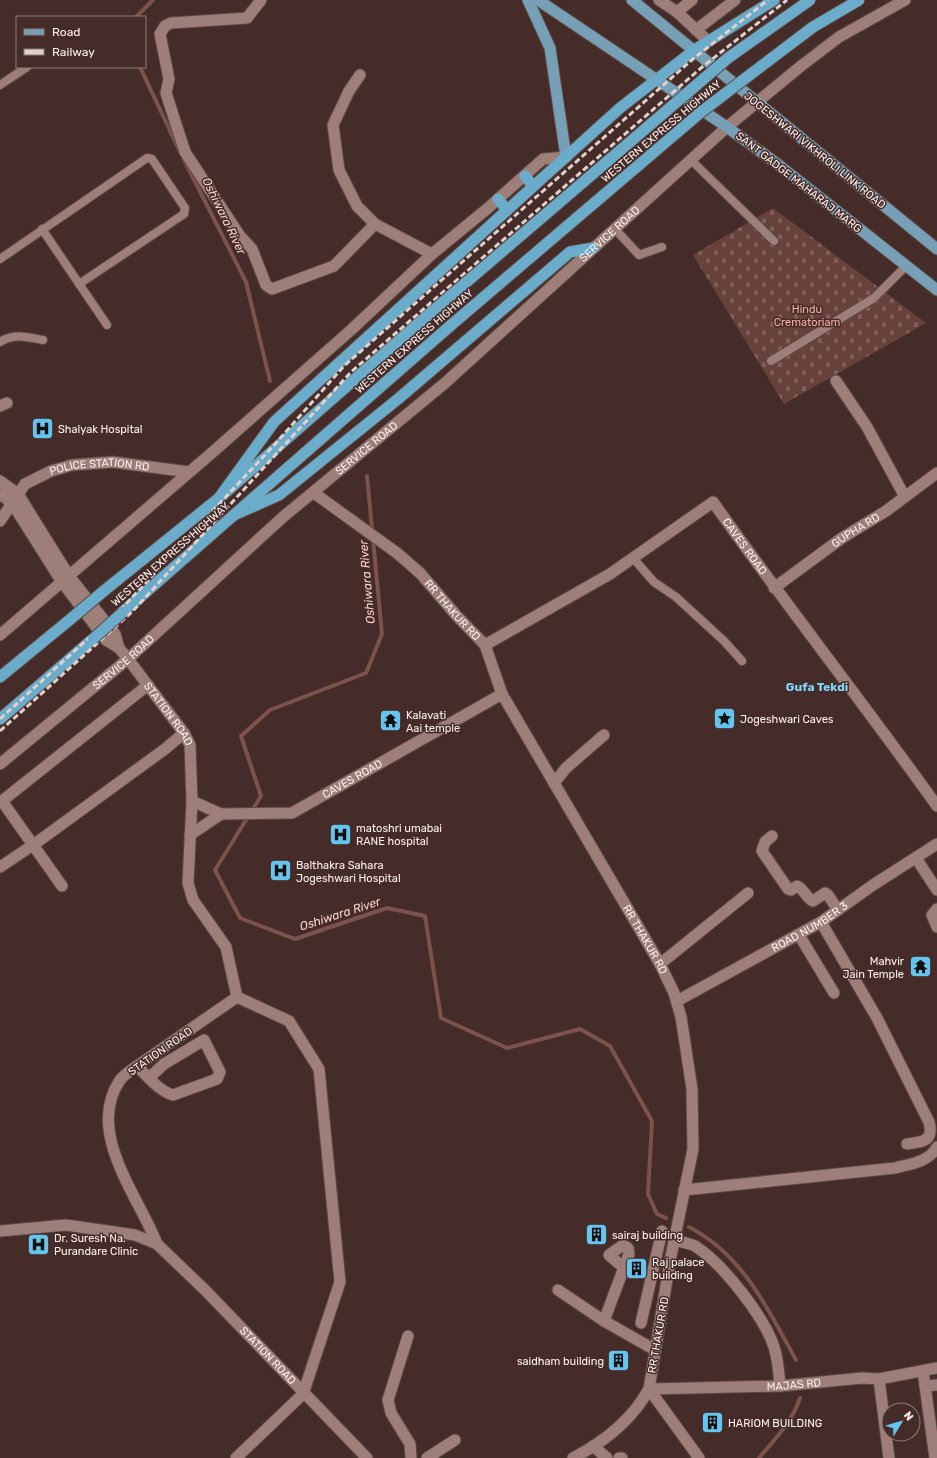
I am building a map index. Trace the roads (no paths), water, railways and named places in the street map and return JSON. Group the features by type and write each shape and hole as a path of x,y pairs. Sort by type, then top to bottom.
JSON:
{"highway":[{"path":"219,498 274,422 533,186 656,80 693,51 774,0"},
{"name":"WESTERN EXPRESS HIGHWAY","path":"0,677 219,498 435,309 728,58 810,0"},
{"name":"WESTERN EXPRESS HIGHWAY","path":"0,719 450,326 701,112 813,27 859,0"},
{"path":"525,176 533,186"},
{"path":"498,199 507,210"},
{"path":"234,515 279,495 398,399 570,252 593,248"}],"main road":[{"path":"528,0 550,48 566,157"},
{"name":"SANT GADGE MAHARAJ MARG","path":"538,0 727,127 780,166 937,290"},
{"name":"JOGESHWARI VIKHROLI LINK ROAD","path":"632,0 937,249"}],"street":[{"path":"261,0 247,18 171,23 165,26 160,34 169,78 166,93 184,152 240,236 252,249 266,285 272,289 334,266 375,224"},
{"path":"658,0 677,12 708,41"},
{"path":"677,12 692,0"},
{"path":"696,30 735,0"},
{"name":"SERVICE ROAD","path":"0,764 128,659 284,517 445,383 727,127 839,37 905,0"},
{"path":"360,75 349,91 333,125 340,170 357,206 375,224 432,254"},
{"path":"0,635 190,472 350,330 432,254 525,176 543,159 566,157"},
{"path":"836,381 867,428 905,497"},
{"name":"POLICE STATION RD","path":"0,521 25,484 51,471 72,465 113,462 190,472"},
{"name":"GUPHA RD","path":"774,588 842,538 905,497 937,473"},
{"name":"STATION ROAD","path":"0,481 15,498 66,579 115,634 119,648 184,733 190,745 192,801 188,883 189,889 193,900 226,947 237,997 136,1066 121,1079 110,1102 108,1119 112,1148 126,1181 149,1225 157,1244 205,1290 303,1394 368,1458"},
{"name":"RR THAKUR RD","path":"314,492 350,520 397,553 420,573 456,615 485,645 502,694 660,964 676,1001 681,1017 692,1089 693,1149 674,1240 648,1389 642,1402 620,1428 576,1457"},
{"name":"STATION ROAD","path":"0,494 15,498"},
{"name":"CAVES ROAD","path":"485,645 610,574 713,502 774,588 849,684 937,806"},
{"path":"62,886 1,801 148,685"},
{"name":"CAVES ROAD","path":"192,801 221,814 292,813 502,694"},
{"path":"0,867 33,845 165,749 184,733"},
{"path":"554,783 566,768 604,735"},
{"path":"190,835 221,814"},
{"path":"772,836 765,842 762,852 788,889 791,890 796,886 813,901 825,893 838,910"},
{"name":"ROAD NUMBER 3","path":"676,1001 821,922 937,844"},
{"path":"916,858 937,890"},
{"path":"660,964 748,893"},
{"path":"937,909 932,915 937,927"},
{"path":"821,922 876,1018 929,1122 931,1130 929,1136 924,1142 907,1144"},
{"path":"799,935 834,993"},
{"path":"236,1458 303,1394 340,1282 319,1069 289,1021 237,997"},
{"path":"136,1066 168,1093 173,1095 217,1078 220,1070 196,1026"},
{"path":"149,1078 164,1064 204,1040"},
{"path":"684,1190 895,1168 922,1161 934,1152 937,1147"},
{"path":"0,1231 66,1225 135,1235 157,1244"},
{"path":"641,1323 662,1231"},
{"path":"674,1240 693,1245 707,1256 749,1302 768,1332 774,1347 780,1386"},
{"path":"604,1321 624,1268"},
{"path":"653,1273 668,1276"},
{"path":"558,1290 604,1321 655,1350"},
{"path":"408,1336 388,1400 391,1413 410,1444 423,1458"},
{"name":"MAJAS RD","path":"648,1389 780,1386 862,1378 879,1379 937,1368"},
{"path":"919,1372 925,1386 935,1458"},
{"path":"919,1372 929,1458"},
{"path":"879,1379 889,1458"},
{"path":"925,1386 937,1385"},
{"path":"648,1389 699,1458"},
{"path":"428,1458 455,1440"},
{"path":"410,1444 411,1458"},
{"path":"593,1446 607,1458"}],"lane":[{"path":"0,85 26,68"},
{"path":"0,259 147,158 152,159 184,208 184,214 79,284"},
{"path":"691,160 774,241"},
{"path":"42,229 107,326"},
{"path":"615,229 639,255 662,247"},
{"path":"771,361 874,298 906,266"},
{"path":"0,342 7,337 21,336 42,340"},
{"path":"633,558 654,582 676,597 724,641 742,661"}],"waterway":[{"name":"Oshiwara River","path":"137,16 153,0"},
{"name":"Oshiwara River","path":"140,68 180,152"},
{"name":"Oshiwara River","path":"183,158 246,282 270,381"},
{"name":"Oshiwara River","path":"367,476 382,634 366,673 270,710 241,736 261,796 215,870 240,918 295,939 387,908 425,916 441,1018 507,1048 580,1029 610,1046 652,1121 648,1194 657,1214 666,1218"},
{"name":"Oshiwara River","path":"689,1227 725,1252 739,1268 764,1303 796,1360"},
{"name":"Oshiwara River","path":"759,1458 788,1423 800,1398"}],"railway":[{"path":"0,719 126,604 276,443 344,366 693,59 768,0"},
{"path":"0,731 133,611 351,372 701,68 787,0"}],"place":[{"name":"Shalyak Hospital","path":"42,429"},
{"name":"Jogeshwari Caves","path":"724,719"},
{"name":"Kalavati Aai temple","path":"391,721"},
{"name":"matoshri umabai RANE hospital","path":"341,834"},
{"name":"Balthakra Sahara Jogeshwari Hospital","path":"280,871"},
{"name":"Mahvir Jain Temple","path":"920,967"},
{"name":"sairaj building","path":"597,1235"},
{"name":"Dr. Suresh Na. Purandare Clinic","path":"38,1244"},
{"name":"Raj palace building","path":"636,1268"},
{"name":"saidham building","path":"619,1361"},
{"name":"HARIOM BUILDING","path":"712,1423"}],"district":[{"name":"Gufa Tekdi","path":"817,687"}],"park label":[{"name":"Hindu Crematoriam","path":"807,315"}]}
